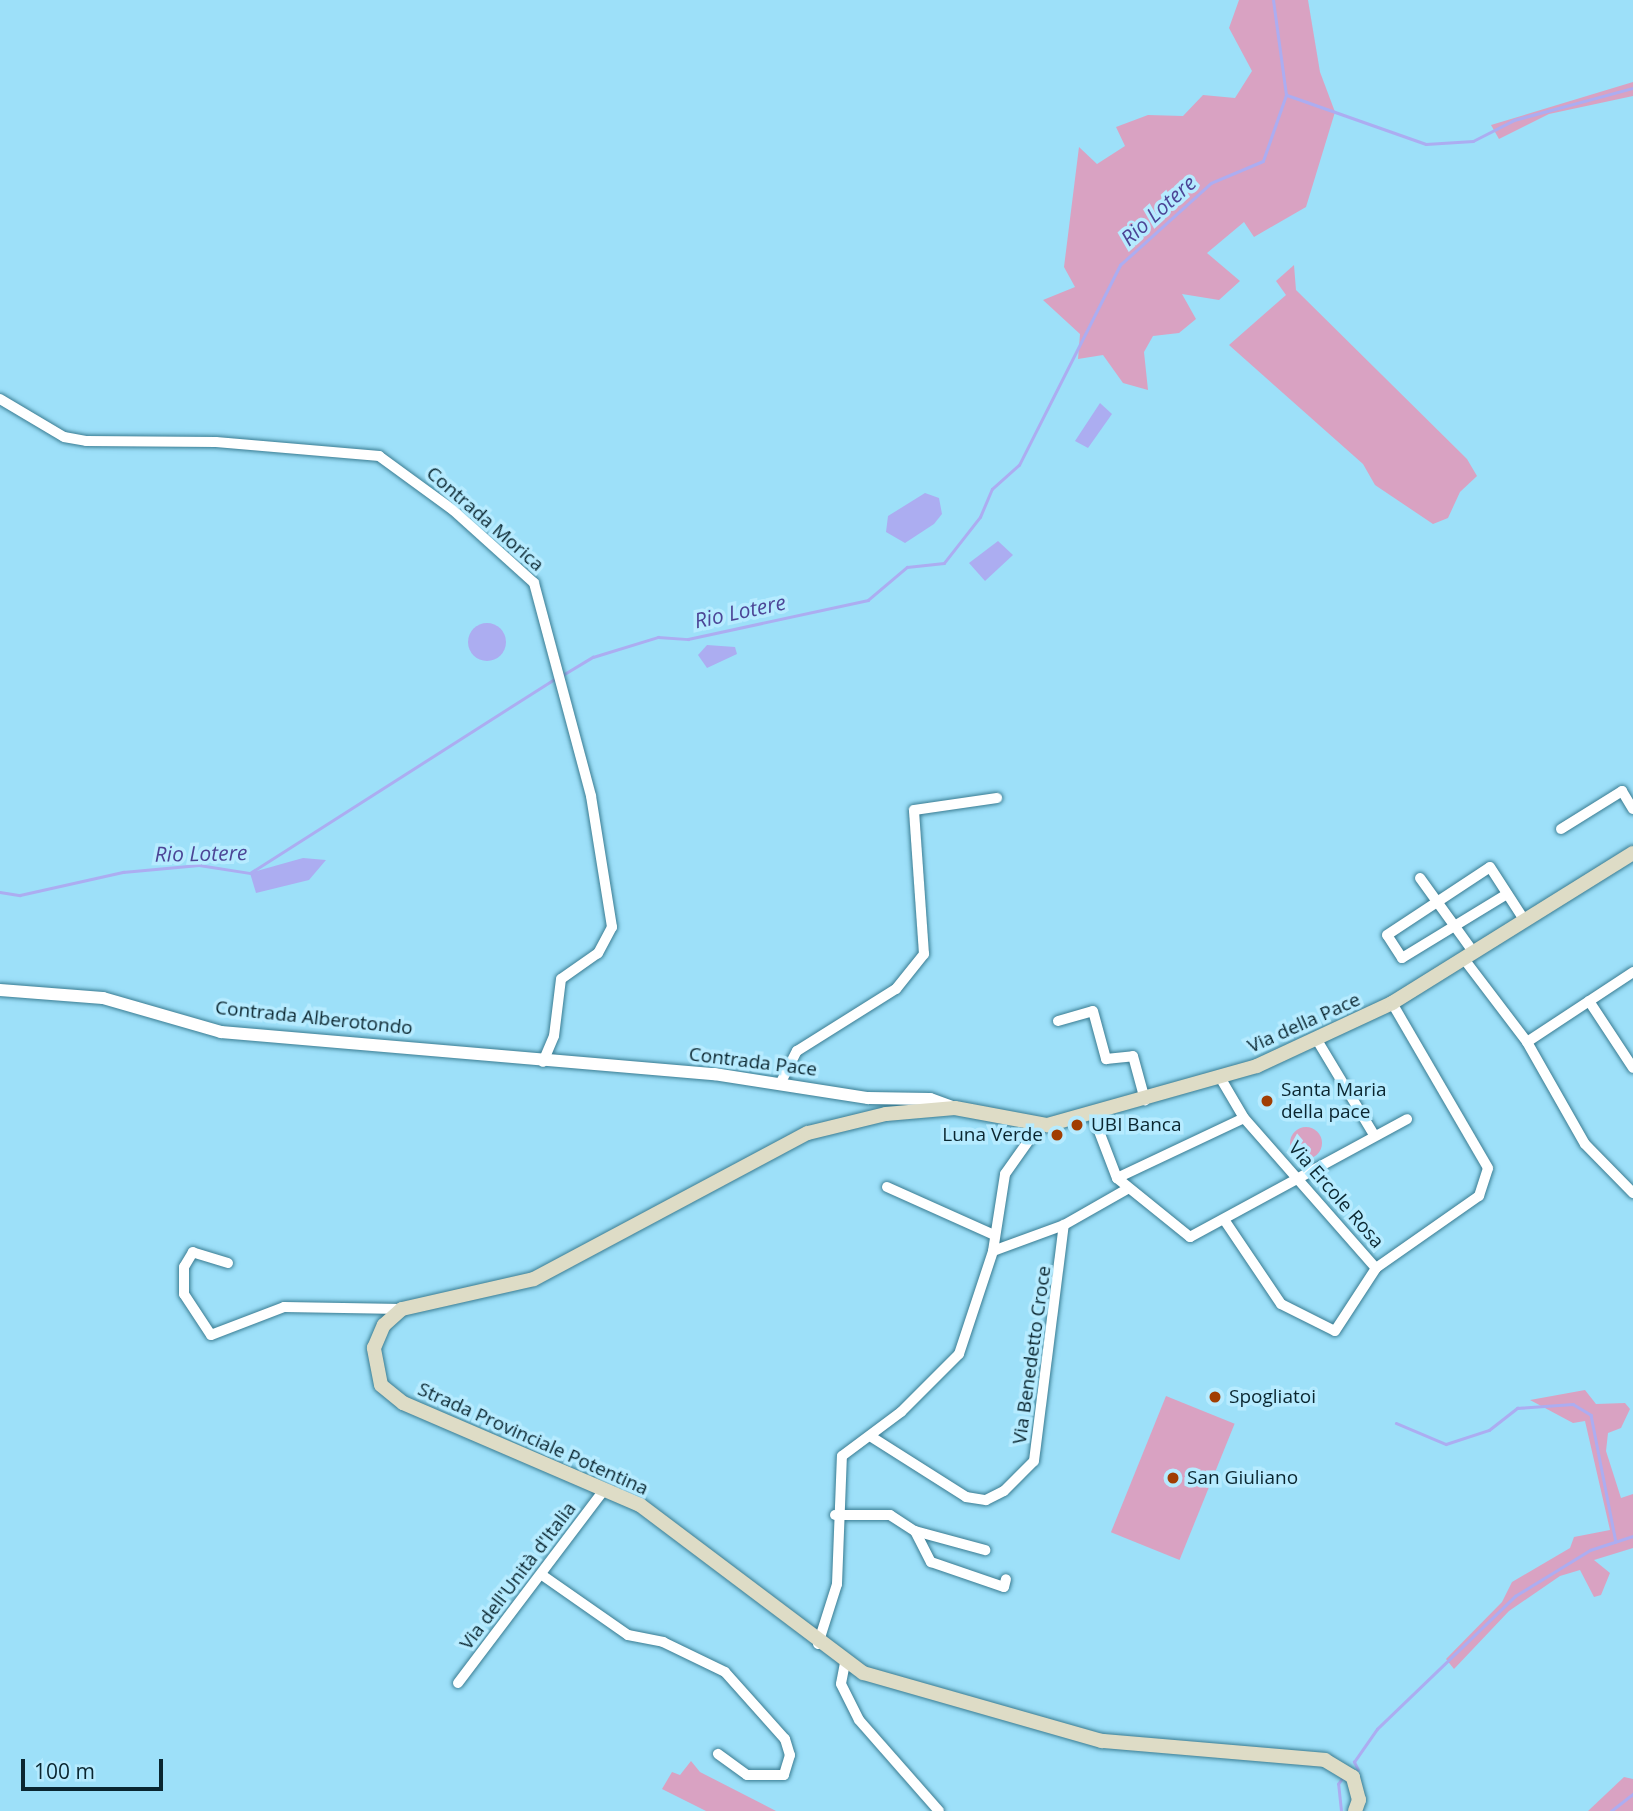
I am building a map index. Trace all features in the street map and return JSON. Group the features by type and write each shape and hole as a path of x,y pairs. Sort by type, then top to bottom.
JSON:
{"main road":[{"name":"Via della Pace","path":"955,1108 1039,1126 1221,1079 1317,1040 1392,1003 1466,953 1631,857"},
{"path":"402,1309 545,1275 808,1133 886,1114 955,1108"},
{"name":"Strada Provinciale Potentina","path":"402,1309 384,1325 374,1348 386,1392 665,1520 845,1663 890,1684 1102,1741 1325,1760 1353,1777 1359,1800 1354,1811"}],"street":[{"name":"Contrada Morica","path":"0,400 64,437 86,441 216,442 379,456 453,510 534,583 591,796 612,927 598,953 561,979 554,1037 543,1062"},
{"path":"1561,829 1622,791 1633,808"},
{"path":"781,1082 797,1051 896,989 924,954 915,810 997,798"},
{"path":"1507,894 1402,958 1387,935 1490,867 1525,920"},
{"path":"1420,878 1455,926 1466,953 1527,1042 1585,1144 1633,1193"},
{"path":"1527,1042 1633,972"},
{"name":"Contrada Alberotondo","path":"0,990 103,998 221,1032 543,1062"},
{"path":"1589,1000 1633,1069"},
{"path":"1225,1221 1282,1304 1329,1331 1339,1329 1376,1268 1468,1206 1488,1176 1392,1003"},
{"path":"1058,1021 1093,1011 1106,1059 1133,1056 1145,1100"},
{"path":"1317,1040 1374,1135"},
{"name":"Contrada Pace","path":"543,1062 781,1082 868,1098 930,1099 955,1108"},
{"name":"Via Ercole Rosa","path":"1221,1079 1244,1118 1376,1268"},
{"path":"1092,1113 1117,1178 1127,1189 1190,1237 1225,1221 1296,1178 1407,1119"},
{"path":"1117,1178 1244,1118"},
{"path":"818,1644 838,1584 835,1515 842,1456 870,1436 953,1364 993,1251 992,1234 1007,1168 1039,1126"},
{"path":"887,1187 992,1234"},
{"path":"993,1251 1064,1225 1127,1189"},
{"name":"Via Benedetto Croce","path":"870,1436 966,1497 986,1500 1027,1469 1036,1447 1064,1225"},
{"path":"228,1263 193,1252 184,1267 184,1294 211,1335 284,1307 402,1309"},
{"name":"Via dell'Unità d'Italia","path":"458,1683 604,1490"},
{"path":"835,1515 890,1515 915,1531 985,1550"},
{"path":"915,1531 931,1562 1004,1587 1006,1579"},
{"path":"542,1575 628,1635 663,1642 725,1672 785,1739 790,1755 784,1775 747,1775 718,1754"},
{"path":"845,1663 841,1684 859,1720 939,1811"}],"shaded area":[{"path":"1239,0 1308,0 1320,72 1335,112 1306,207 1254,237 1244,222 1207,253 1240,281 1219,300 1182,294 1196,319 1179,333 1153,336 1144,352 1148,390 1123,383 1103,355 1078,359 1080,334 1043,300 1075,287 1064,267 1079,147 1097,164 1125,146 1116,127 1148,115 1183,116 1203,95 1235,98 1252,71 1229,28"},
{"path":"1633,82 1633,96 1549,114 1499,139 1491,125"},
{"path":"1294,265 1296,290 1467,459 1477,476 1460,492 1448,518 1433,524 1375,485 1363,464 1229,345 1286,295 1276,281"},
{"path":"1306,1127 1318,1131 1322,1143 1318,1155 1306,1159 1294,1155 1290,1143 1294,1131"},
{"path":"1585,1390 1596,1404 1625,1403 1630,1409 1621,1428 1608,1433 1606,1451 1621,1498 1633,1494 1633,1548 1594,1560 1610,1573 1601,1595 1594,1597 1580,1570 1560,1576 1509,1611 1454,1669 1446,1659 1502,1602 1512,1582 1570,1548 1574,1537 1610,1530 1585,1421 1573,1423 1530,1400"},
{"name":"San Giuliano","path":"1166,1396 1235,1424 1180,1560 1111,1532"},
{"path":"691,1761 700,1772 776,1811 706,1811 662,1789 672,1772 680,1775"},
{"path":"1624,1777 1633,1779 1633,1811 1588,1811"}],"water":[{"path":"1100,403 1112,414 1088,448 1075,441"},
{"path":"925,493 939,498 942,514 934,524 905,543 886,532 888,516"},
{"path":"998,541 1013,555 985,581 969,563"},
{"path":"487,623 500,629 506,642 500,655 487,661 474,655 468,642 474,629"},
{"path":"707,645 735,647 737,654 707,668 698,655"},
{"path":"303,858 326,860 309,880 256,893 250,873"}],"waterway":[{"name":"Rio Lotere","path":"561,676 593,657 658,637 688,639 868,600 907,567 944,563 980,517 992,489 1019,465 1120,265 1211,183 1263,161 1286,95 1273,0"},
{"path":"1287,95 1426,144 1473,141 1514,120 1633,88"},
{"name":"Rio Lotere","path":"0,892 20,895 123,872 199,865 250,873 555,679"},
{"path":"1396,1423 1446,1444 1489,1430 1517,1408 1573,1404 1591,1415 1616,1542"},
{"path":"1358,1770 1354,1762 1377,1729 1515,1596 1590,1550 1633,1536"},
{"path":"1341,1811 1338,1784 1343,1777"},
{"path":"1611,1811 1633,1794"}],"place":[{"name":"Santa Maria della pace","path":"1267,1101"},
{"name":"UBI Banca","path":"1077,1125"},
{"name":"Luna Verde","path":"1057,1135"},
{"name":"Spogliatoi","path":"1215,1397"},
{"name":"San Giuliano","path":"1173,1478"}]}
